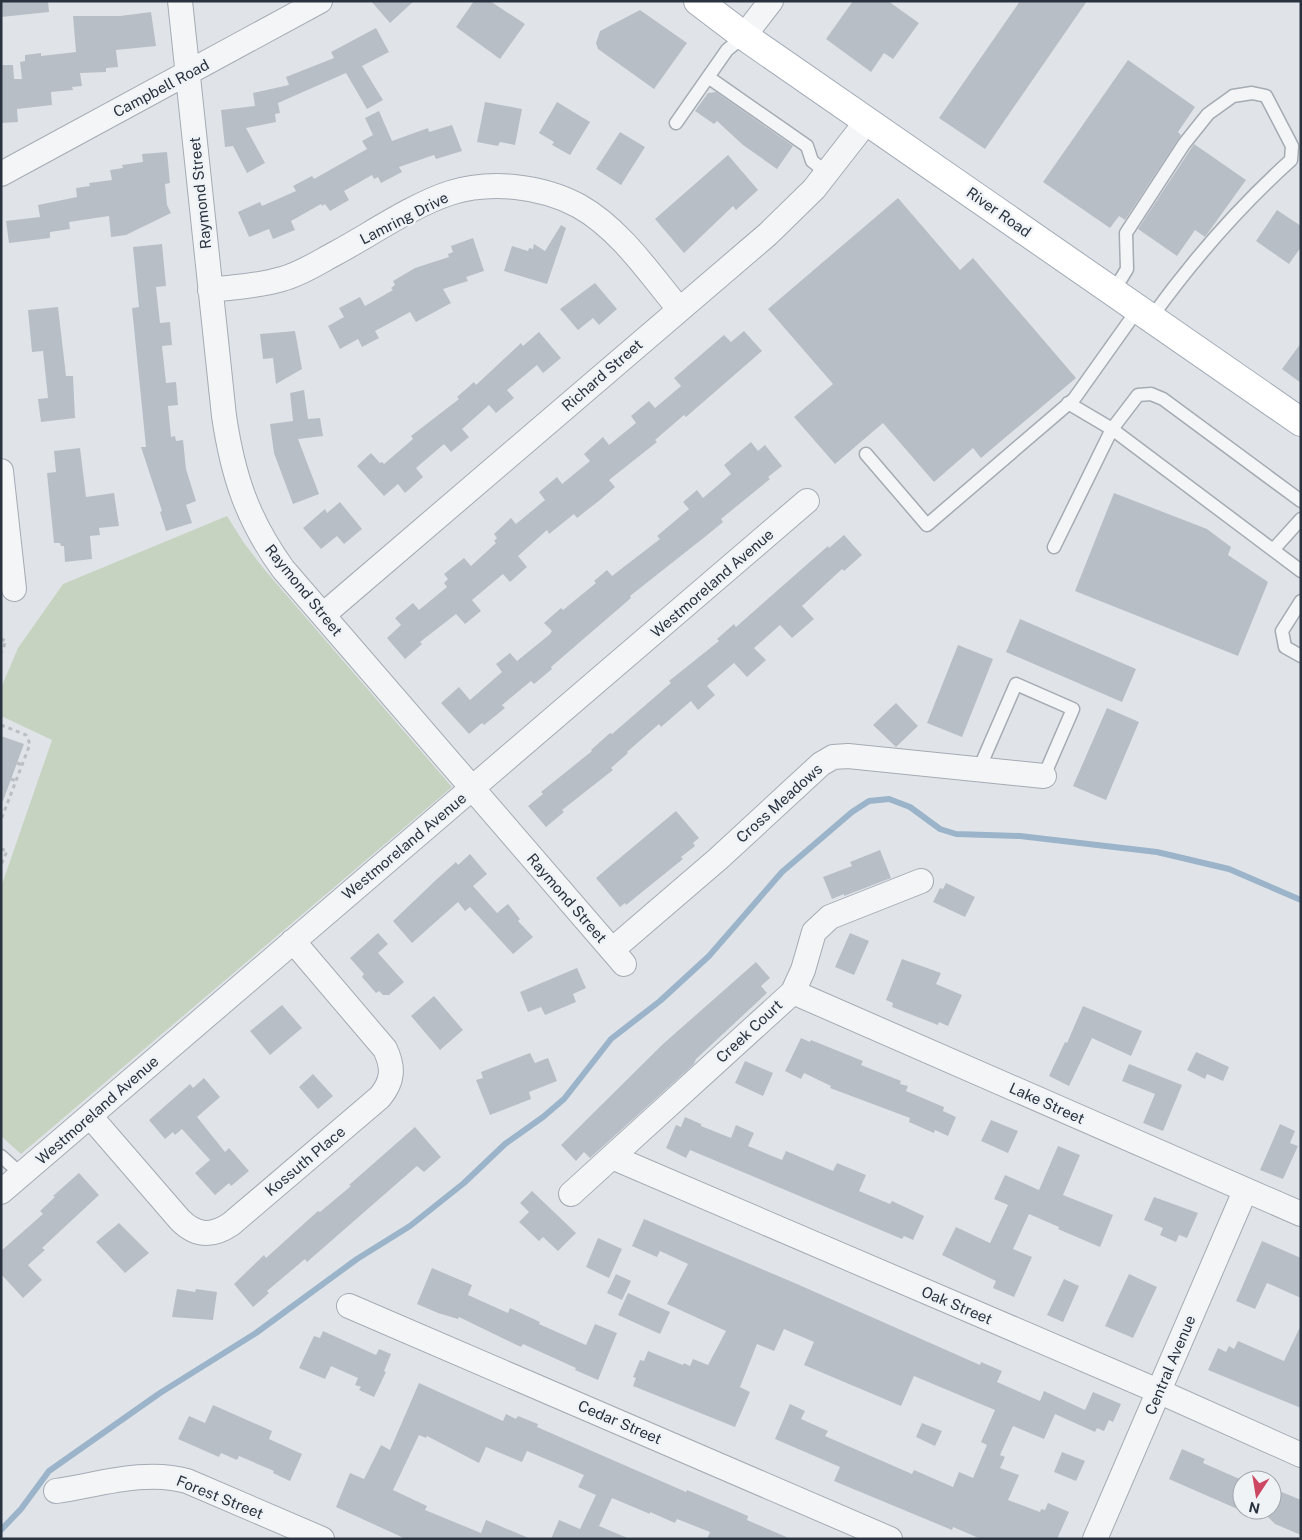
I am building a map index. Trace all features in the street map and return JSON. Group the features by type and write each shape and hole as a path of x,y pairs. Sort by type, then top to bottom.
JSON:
{"main road":[{"name":"River Road","path":"698,1 744,36 1301,422"}],"street":[{"name":"Raymond Street","path":"180,1 228,444 234,472 244,501 267,547 323,615 618,957"},
{"name":"Campbell Road","path":"1,174 320,1"},
{"path":"744,36 771,1"},
{"name":"Richard Street","path":"323,615 791,212 827,173 867,121"},
{"name":"Lamring Drive","path":"210,290 282,279 306,269 450,193 499,186 527,189 553,195 580,206 604,224 680,309"},
{"path":"1,471 14,589"},
{"name":"Westmoreland Avenue","path":"1,1192 808,501"},
{"name":"Cross Meadows","path":"618,957 718,859 821,764 833,757 848,756 1044,776"},
{"name":"Creek Court","path":"571,1194 793,992 803,970 814,932 830,916 921,881"},
{"name":"Kossuth Place","path":"90,1116 180,1220 191,1230 204,1234 219,1232 231,1224 380,1097 387,1088 392,1068 385,1050 293,941"},
{"name":"Lake Street","path":"793,992 1301,1214"},
{"name":"Oak Street","path":"612,1158 1158,1391 1301,1455"},
{"name":"Central Avenue","path":"1095,1539 1246,1191"},
{"name":"Cedar Street","path":"349,1306 890,1539"},
{"name":"Forest Street","path":"56,1491 153,1476 170,1476 187,1481 322,1539"}],"lane":[{"path":"676,123 727,50 744,36"},
{"path":"708,76 807,146 812,161 827,173"},
{"path":"866,454 926,525 1074,399 1144,314 1212,243 1257,191 1291,160 1292,146 1266,96 1252,93 1232,96 1208,114 1184,144 1126,233 1127,269 1113,292"},
{"path":"1054,546 1112,429 1138,395 1151,394 1163,399 1301,501"},
{"path":"1068,403 1112,429 1301,571"},
{"path":"1273,550 1301,519"},
{"path":"1301,601 1282,631 1285,647 1301,656"},
{"path":"979,769 1016,684 1073,709 1044,776"},
{"path":"1,1156 22,1175"}],"path":[{"path":"1,639 6,641 1,653"},
{"path":"1,725 26,735 30,744 3,810 1,820"},
{"path":"17,763 22,766"},
{"path":"11,779 16,781"},
{"path":"1,849 7,851 1,865"}],"green space":[{"path":"227,516 244,543 264,569 452,787 21,1154 1,1136 1,887 52,740 1,716 1,688 18,648 63,584"}],"building":[{"path":"1,1 48,1 49,12 1,17"},
{"path":"371,1 414,1 390,23"},
{"path":"474,1 490,1 525,24 500,59 456,27"},
{"path":"853,1 888,1 919,23 893,59 884,53 871,72 826,39"},
{"path":"1020,1 1087,1 985,149 939,118"},
{"path":"640,10 687,43 654,89 598,49 596,43 600,31"},
{"path":"151,12 156,46 116,50 118,67 106,68 106,72 80,73 82,86 72,87 73,90 51,92 52,105 17,109 18,122 1,123 1,65 13,65 14,79 22,79 20,62 25,61 25,55 41,53 41,56 76,52 73,16 120,16"},
{"path":"376,28 389,52 362,66 383,100 367,109 346,73 278,103 280,113 275,114 276,122 246,128 265,163 247,173 233,146 225,147 221,110 255,106 253,93 289,85 286,77 334,58 331,52"},
{"path":"1128,60 1195,107 1178,132 1181,135 1125,220 1119,216 1110,228 1043,182"},
{"path":"716,92 793,146 777,169 743,145 717,121 714,124 695,111 708,93"},
{"path":"485,102 522,109 515,145 500,142 498,146 477,142"},
{"path":"557,102 590,122 570,155 552,145 554,142 539,133"},
{"path":"379,111 392,141 428,128 429,132 452,125 462,151 436,159 434,155 399,167 402,172 381,183 378,177 374,179 372,175 344,191 349,200 330,211 325,204 322,206 321,204 291,221 295,230 273,239 269,229 249,237 238,212 260,202 262,206 296,191 293,186 312,176 314,179 367,149 362,141 373,135 365,118"},
{"path":"620,132 645,147 621,185 596,169"},
{"path":"1194,144 1246,180 1205,237 1195,230 1177,256 1138,229"},
{"path":"167,152 170,183 165,184 167,205 171,213 126,235 111,237 109,216 69,222 70,229 50,232 50,238 9,243 6,221 40,217 38,205 77,197 76,188 90,186 89,183 112,180 110,170 123,168 122,165 143,162 142,154"},
{"path":"728,155 758,190 736,210 733,206 684,253 655,219"},
{"path":"898,198 960,270 973,258 1076,378 981,458 973,448 934,482 883,423 835,464 794,417 833,384 768,309"},
{"path":"1277,210 1301,226 1301,247 1289,264 1256,241"},
{"path":"561,225 566,228 547,284 504,271 512,246 528,251 529,248 533,249 534,244 545,251"},
{"path":"473,238 484,271 466,277 468,281 443,289 451,303 416,322 410,312 375,331 379,338 362,347 358,339 340,349 328,326 344,317 339,308 360,297 365,306 393,290 391,288 395,285 393,281 415,268 449,257 448,254 453,252 451,246"},
{"path":"162,244 166,286 156,287 160,323 170,322 172,345 162,346 166,383 176,382 178,405 168,406 171,437 175,436 176,441 183,440 186,469 196,501 186,505 192,523 166,531 160,512 162,511 141,447 146,447 132,308 139,307 133,247"},
{"path":"595,283 617,309 599,325 593,318 578,330 560,309"},
{"path":"58,307 66,376 73,376 75,418 41,422 38,399 48,398 43,351 32,352 28,310"},
{"path":"295,331 302,369 276,384 273,358 263,359 260,334"},
{"path":"744,331 762,351 686,417 684,415 655,440 657,442 609,480 615,487 600,500 577,518 574,514 549,534 547,530 518,556 527,567 510,582 503,574 472,600 481,611 465,624 456,614 420,642 422,644 405,659 387,638 401,625 395,618 413,603 419,610 447,587 444,583 448,579 444,574 464,558 471,566 496,543 494,541 497,538 494,534 511,518 516,524 545,500 539,492 557,477 562,484 590,461 584,454 603,437 609,445 636,423 631,416 649,401 655,408 681,386 674,378 724,335 731,342"},
{"path":"539,332 561,358 543,373 537,365 507,390 514,398 496,413 489,405 462,429 469,437 451,452 444,444 416,468 423,477 405,493 398,484 384,496 357,466 371,453 380,463 384,464 413,439 411,436 459,399 457,397 474,382 476,385 521,343 523,346"},
{"path":"1301,343 1301,383 1282,369"},
{"path":"304,390 308,419 320,418 323,436 298,439 319,494 293,504 274,453 270,424 293,421 290,393"},
{"path":"751,442 758,451 765,445 782,466 768,477 770,479 721,519 723,522 630,596 631,598 551,667 552,669 534,684 531,681 502,705 505,708 469,734 441,703 459,687 470,700 502,672 496,664 510,653 517,661 549,635 552,631 544,623 561,608 563,610 596,583 594,581 607,570 612,576 660,539 657,536 689,509 683,502 697,490 703,498 731,474 724,465"},
{"path":"80,448 86,497 114,493 119,526 99,528 100,535 90,536 92,559 65,562 64,546 61,546 60,543 54,543 47,473 56,472 54,451"},
{"path":"1114,493 1207,529 1231,547 1228,555 1268,582 1238,656 1075,591"},
{"path":"340,502 362,529 344,544 337,536 321,549 303,528 325,509 327,513"},
{"path":"844,535 862,555 844,571 842,569 802,606 814,619 792,638 780,625 754,648 766,660 747,677 734,663 707,686 715,695 698,710 691,701 661,727 659,724 611,768 613,770 562,810 564,812 546,827 528,806 543,794 541,792 671,683 669,681 719,641 717,639 734,624 736,627 828,546 829,548"},
{"path":"1020,619 1136,669 1122,702 1006,652"},
{"path":"958,645 993,659 962,737 927,723"},
{"path":"896,703 918,726 896,747 873,725"},
{"path":"1107,708 1139,722 1106,800 1073,786"},
{"path":"1,736 24,744 3,801 1,800"},
{"path":"676,811 699,838 693,843 695,846 681,857 683,859 626,905 625,903 620,907 596,878"},
{"path":"880,850 891,878 832,899 823,877 852,866 850,862"},
{"path":"470,854 487,874 473,886 497,913 508,904 520,919 518,921 533,937 513,954 470,907 465,911 458,902 412,943 393,921 456,862 458,865"},
{"path":"946,883 975,897 965,917 933,902 940,888 943,889"},
{"path":"378,933 388,944 378,953 404,982 389,995 383,995 379,991 376,993 362,977 364,974 350,958"},
{"path":"850,933 869,941 854,975 835,967"},
{"path":"902,959 941,973 936,984 962,995 948,1026 939,1022 938,1025 892,1007 893,1003 886,1000"},
{"path":"756,962 770,978 761,986 767,993 696,1059 694,1064 590,1158 584,1152 576,1161 561,1145 663,1044"},
{"path":"577,968 586,988 573,994 576,1002 545,1015 541,1007 528,1012 520,992"},
{"path":"434,996 463,1030 440,1050 411,1016"},
{"path":"282,1005 302,1028 270,1055 250,1031"},
{"path":"1083,1006 1142,1031 1131,1056 1092,1038 1069,1086 1049,1076 1065,1042 1067,1043"},
{"path":"801,1038 810,1042 811,1040 863,1061 861,1065 901,1081 900,1084 908,1086 906,1091 944,1107 943,1111 956,1117 948,1136 935,1130 934,1133 909,1122 910,1118 830,1088 831,1086 804,1073 801,1079 785,1071"},
{"path":"1196,1052 1229,1067 1223,1081 1207,1074 1205,1079 1187,1070"},
{"path":"530,1053 535,1063 548,1058 557,1081 529,1092 531,1099 490,1115 476,1080 483,1078 481,1072"},
{"path":"745,1061 773,1073 763,1096 735,1083"},
{"path":"1129,1064 1182,1085 1163,1131 1143,1123 1155,1094 1122,1081"},
{"path":"313,1074 333,1096 318,1109 299,1087"},
{"path":"204,1078 220,1097 197,1117 225,1152 229,1148 249,1171 231,1186 229,1183 215,1195 195,1173 210,1160 182,1129 175,1135 173,1132 165,1139 149,1120 190,1084 193,1088"},
{"path":"685,1117 701,1124 701,1126 731,1138 736,1125 754,1133 748,1146 782,1160 786,1151 833,1171 837,1163 866,1175 859,1191 890,1204 892,1201 924,1216 913,1240 904,1236 902,1239 690,1150 686,1158 666,1148 676,1125 681,1127"},
{"path":"991,1120 1018,1131 1008,1153 981,1141"},
{"path":"1280,1124 1295,1131 1290,1143 1298,1146 1283,1179 1260,1170"},
{"path":"415,1127 441,1157 424,1172 417,1166 307,1262 305,1259 267,1291 269,1293 253,1307 234,1284 264,1255 266,1258 318,1211 320,1212 351,1186 349,1185"},
{"path":"1058,1146 1080,1155 1063,1195 1113,1215 1100,1247 1029,1214 1013,1249 1032,1257 1014,1297 993,1288 996,1281 942,1255 956,1227 990,1243 1008,1205 994,1199 1005,1175 1039,1190"},
{"path":"79,1173 99,1195 42,1248 45,1250 28,1265 42,1280 23,1298 1,1274 1,1251 43,1214 40,1211 55,1197 53,1196"},
{"path":"532,1191 576,1233 558,1251 543,1237 539,1241 519,1222 529,1212 520,1203"},
{"path":"1154,1197 1198,1213 1187,1238 1179,1235 1176,1242 1160,1235 1163,1228 1144,1220"},
{"path":"644,1219 980,1365 981,1362 1002,1371 997,1382 1040,1401 1044,1391 1085,1410 1093,1392 1121,1404 1113,1422 1109,1420 1104,1431 1097,1428 1095,1432 1055,1414 1044,1439 1013,1426 1000,1455 1005,1457 1000,1468 1019,1475 1008,1500 1040,1512 1041,1509 1045,1510 1048,1503 1069,1512 1057,1539 981,1539 953,1527 952,1530 834,1481 840,1467 775,1439 790,1404 805,1411 801,1419 828,1431 825,1436 912,1474 914,1470 953,1487 959,1472 973,1478 987,1445 981,1442 995,1410 914,1376 901,1406 804,1365 814,1342 784,1329 774,1351 757,1344 740,1387 750,1392 735,1427 633,1386 636,1378 633,1377 640,1360 644,1361 648,1351 683,1365 684,1363 690,1366 693,1359 708,1365 726,1331 667,1304 688,1264 660,1251 657,1257 632,1246"},
{"path":"119,1223 149,1253 125,1273 96,1242"},
{"path":"598,1238 622,1249 609,1278 586,1267"},
{"path":"1262,1241 1301,1258 1301,1298 1267,1283 1255,1309 1236,1301"},
{"path":"432,1268 472,1285 468,1295 508,1313 510,1308 540,1322 539,1324 586,1345 595,1324 617,1333 598,1380 575,1370 576,1368 523,1344 521,1347 459,1317 458,1319 438,1313 417,1304"},
{"path":"616,1274 631,1281 622,1300 607,1293"},
{"path":"1129,1274 1157,1287 1133,1338 1105,1326"},
{"path":"1064,1279 1079,1286 1063,1322 1047,1315"},
{"path":"177,1289 195,1292 196,1289 217,1292 213,1320 172,1317"},
{"path":"628,1293 670,1312 660,1334 618,1315"},
{"path":"1301,1325 1301,1408 1208,1370 1218,1348 1226,1352 1229,1346 1234,1349 1238,1341 1284,1361"},
{"path":"323,1331 376,1355 379,1349 391,1354 384,1371 386,1372 374,1397 359,1390 361,1387 355,1385 358,1378 331,1366 325,1379 299,1368 314,1336 320,1338"},
{"path":"419,1383 503,1421 506,1414 516,1419 518,1416 538,1424 537,1427 686,1492 687,1490 748,1516 747,1520 791,1539 707,1539 710,1532 677,1519 675,1523 612,1498 599,1526 630,1539 551,1539 559,1520 580,1529 596,1495 578,1487 584,1475 527,1451 522,1462 486,1447 479,1463 427,1436 426,1438 419,1435 393,1490 427,1506 425,1510 481,1533 486,1520 531,1539 406,1539 336,1507 350,1473 364,1479 381,1445 390,1450"},
{"path":"213,1405 272,1431 269,1439 302,1454 290,1481 273,1473 274,1471 239,1456 237,1460 221,1453 219,1457 178,1439 189,1416 205,1423"},
{"path":"922,1423 942,1431 935,1446 916,1437"},
{"path":"1182,1449 1205,1459 1203,1463 1232,1476 1232,1507 1169,1479"},
{"path":"1062,1452 1085,1461 1076,1481 1054,1472"},
{"path":"1282,1492 1301,1500 1301,1535 1275,1524 1271,1520 1282,1520"}],"waterway":[{"path":"1,1530 21,1509 49,1471 160,1393 256,1333 357,1259 410,1226 464,1183 505,1144 543,1117 564,1099 611,1039 660,1001 709,956 782,872 852,812 869,801 889,799 910,807 940,829 956,834 1020,836 1157,852 1229,869 1301,900"}]}
